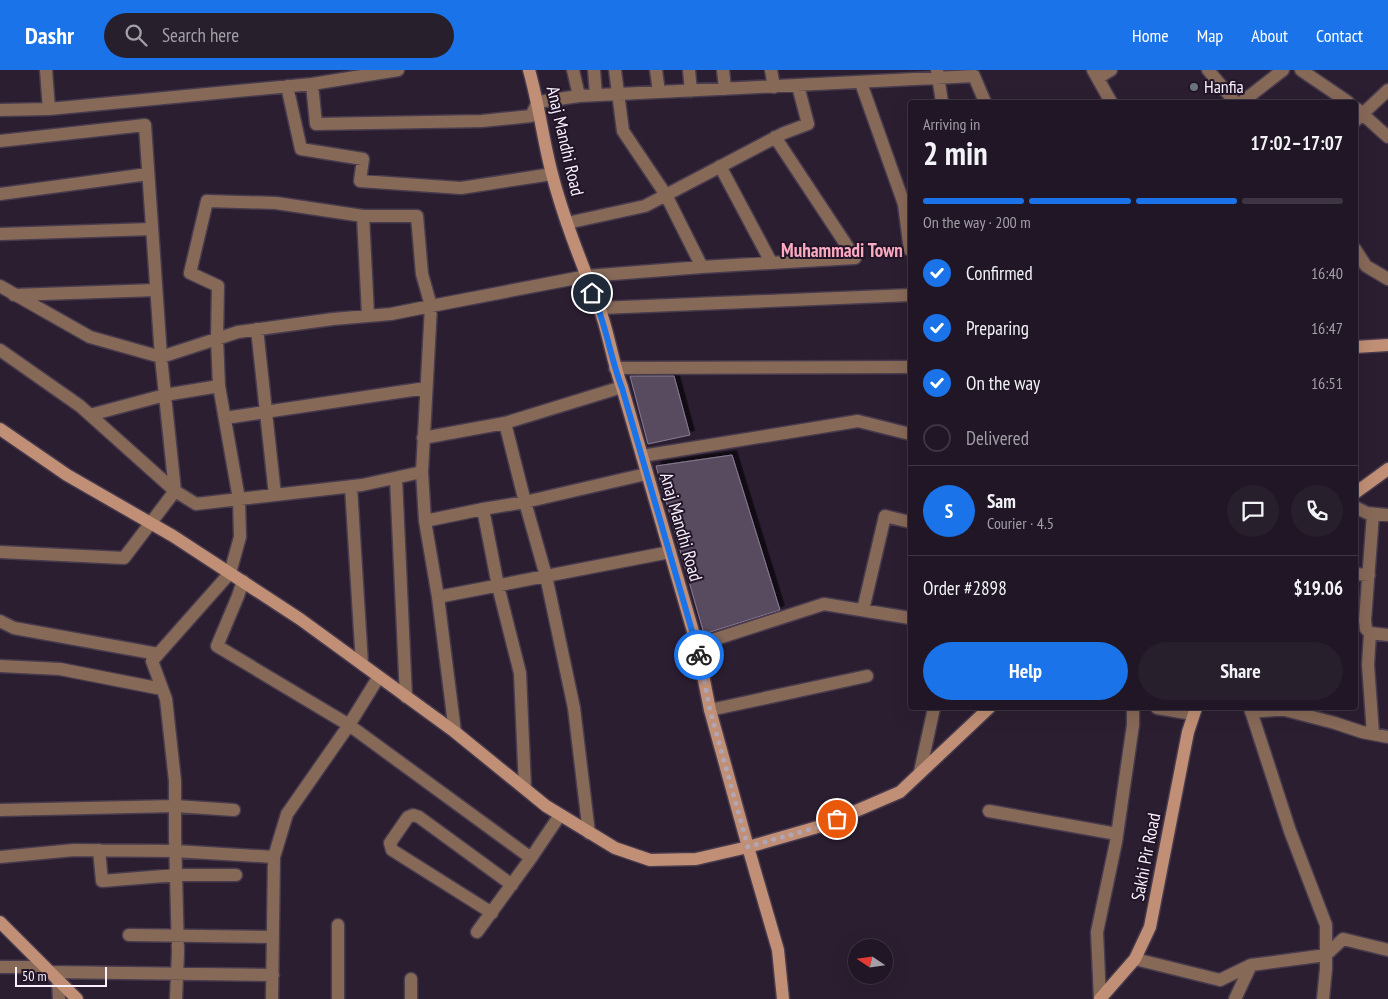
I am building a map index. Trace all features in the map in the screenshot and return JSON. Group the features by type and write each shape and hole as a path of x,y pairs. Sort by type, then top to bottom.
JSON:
{"street":[{"path":"46,70 50,110"},
{"path":"0,110 50,110 312,84 398,70"},
{"name":"Anaj Mandhi Road","path":"529,70 538,102 552,174 567,223 600,308 615,368 697,645 710,710 778,950 783,999"},
{"path":"573,70 579,96"},
{"path":"594,70 596,95"},
{"path":"615,70 624,131 666,194 702,267"},
{"path":"656,70 659,92"},
{"path":"689,70 692,91"},
{"path":"723,70 725,89"},
{"path":"771,70 774,87"},
{"path":"1110,70 1096,74 1110,100"},
{"path":"1208,70 1234,100"},
{"path":"1245,100 1283,70"},
{"path":"1301,70 1345,100"},
{"path":"312,84 316,124 482,121 531,116 538,102 579,96 861,83 938,74 974,76 984,100"},
{"path":"938,74 942,100"},
{"path":"861,83 904,204 908,235"},
{"path":"286,86 300,149 363,159 360,181 461,188 552,174"},
{"path":"567,223 644,206 776,138 808,124 798,86"},
{"path":"1358,113 1388,90"},
{"path":"1358,115 1388,138"},
{"path":"0,141 145,125 161,357 175,492 149,523 124,558 0,552"},
{"path":"0,286 90,336 161,357 238,332 391,314 587,276 771,262 855,258 776,138"},
{"path":"720,166 771,262"},
{"path":"0,194 148,174"},
{"path":"176,999 178,937 175,781 166,699 152,661 230,573 240,537 239,500 219,386 217,338 218,286 190,273 207,201 276,203 363,216 417,216 422,274 432,306 423,438 422,472 425,521 438,597 455,732"},
{"path":"363,216 368,316"},
{"path":"0,234 152,229"},
{"path":"1358,254 1366,266 1388,279"},
{"path":"14,295 156,290"},
{"path":"600,308 908,295"},
{"path":"257,329 275,495"},
{"path":"1358,347 1388,345"},
{"path":"0,350 80,406 175,492 196,504 351,487 422,472"},
{"path":"615,368 908,367"},
{"path":"90,415 165,395 219,386"},
{"path":"225,418 426,388"},
{"path":"423,438 505,423 622,388"},
{"path":"642,456 858,421 908,434"},
{"path":"505,423 546,576 574,708 589,833"},
{"path":"0,430 67,475 173,536 300,619 362,664 378,678 455,732 546,806 615,848 650,860 696,859 748,847 821,826 900,792 987,710"},
{"path":"1358,491 1388,469"},
{"path":"425,521 525,502 646,474"},
{"path":"396,478 406,697"},
{"path":"351,487 362,664"},
{"path":"1358,508 1368,513 1388,515"},
{"path":"482,509 498,586 520,673 525,788"},
{"path":"1373,514 1365,620 1366,630 1370,633 1388,635"},
{"path":"863,610 885,516 908,522"},
{"path":"438,597 670,552"},
{"path":"1358,574 1369,575"},
{"path":"243,581 217,646 348,725 531,858"},
{"path":"697,645 824,604 908,618"},
{"path":"0,621 14,628 158,654"},
{"path":"1370,633 1368,665 1373,734"},
{"path":"1358,665 1368,665"},
{"path":"0,666 60,670 162,689"},
{"path":"710,710 867,676"},
{"path":"272,999 274,857 287,814 378,678"},
{"path":"920,772 934,710"},
{"path":"1100,999 1097,932 1117,834 1133,725 1133,710"},
{"path":"1323,999 1326,925 1290,831 1250,710 1285,710 1388,737"},
{"name":"Sakhi Pir Road","path":"1100,999 1135,959 1150,927 1188,732 1195,711"},
{"path":"0,810 175,806 234,810"},
{"path":"989,810 1117,834"},
{"path":"492,913 392,850 390,843 408,817 414,815 419,817 512,885"},
{"path":"477,932 560,815"},
{"path":"0,857 74,850 99,850 175,851 274,857"},
{"path":"99,850 102,881 176,875 236,875"},
{"path":"0,922 77,999"},
{"path":"338,925 338,999"},
{"path":"129,934 178,937 273,937"},
{"path":"1135,959 1220,980 1251,965 1326,955 1342,939 1388,950"},
{"path":"1235,999 1251,965"},
{"path":"0,967 51,973 273,974"},
{"path":"51,973 59,999"},
{"path":"411,980 411,999"}],"building":[{"path":"630,376 674,376 690,435 648,444"},
{"path":"732,455 780,610 704,634 656,466"}],"way so far":[{"path":"699,655 710,710 748,847 821,826 837,819"}],"place":[{"name":"Hanfia","path":"1194,87"}],"district":[{"name":"Muhammadi Town","path":"842,250"}],"route":[{"path":"592,293 600,308 615,368 699,655"}]}
